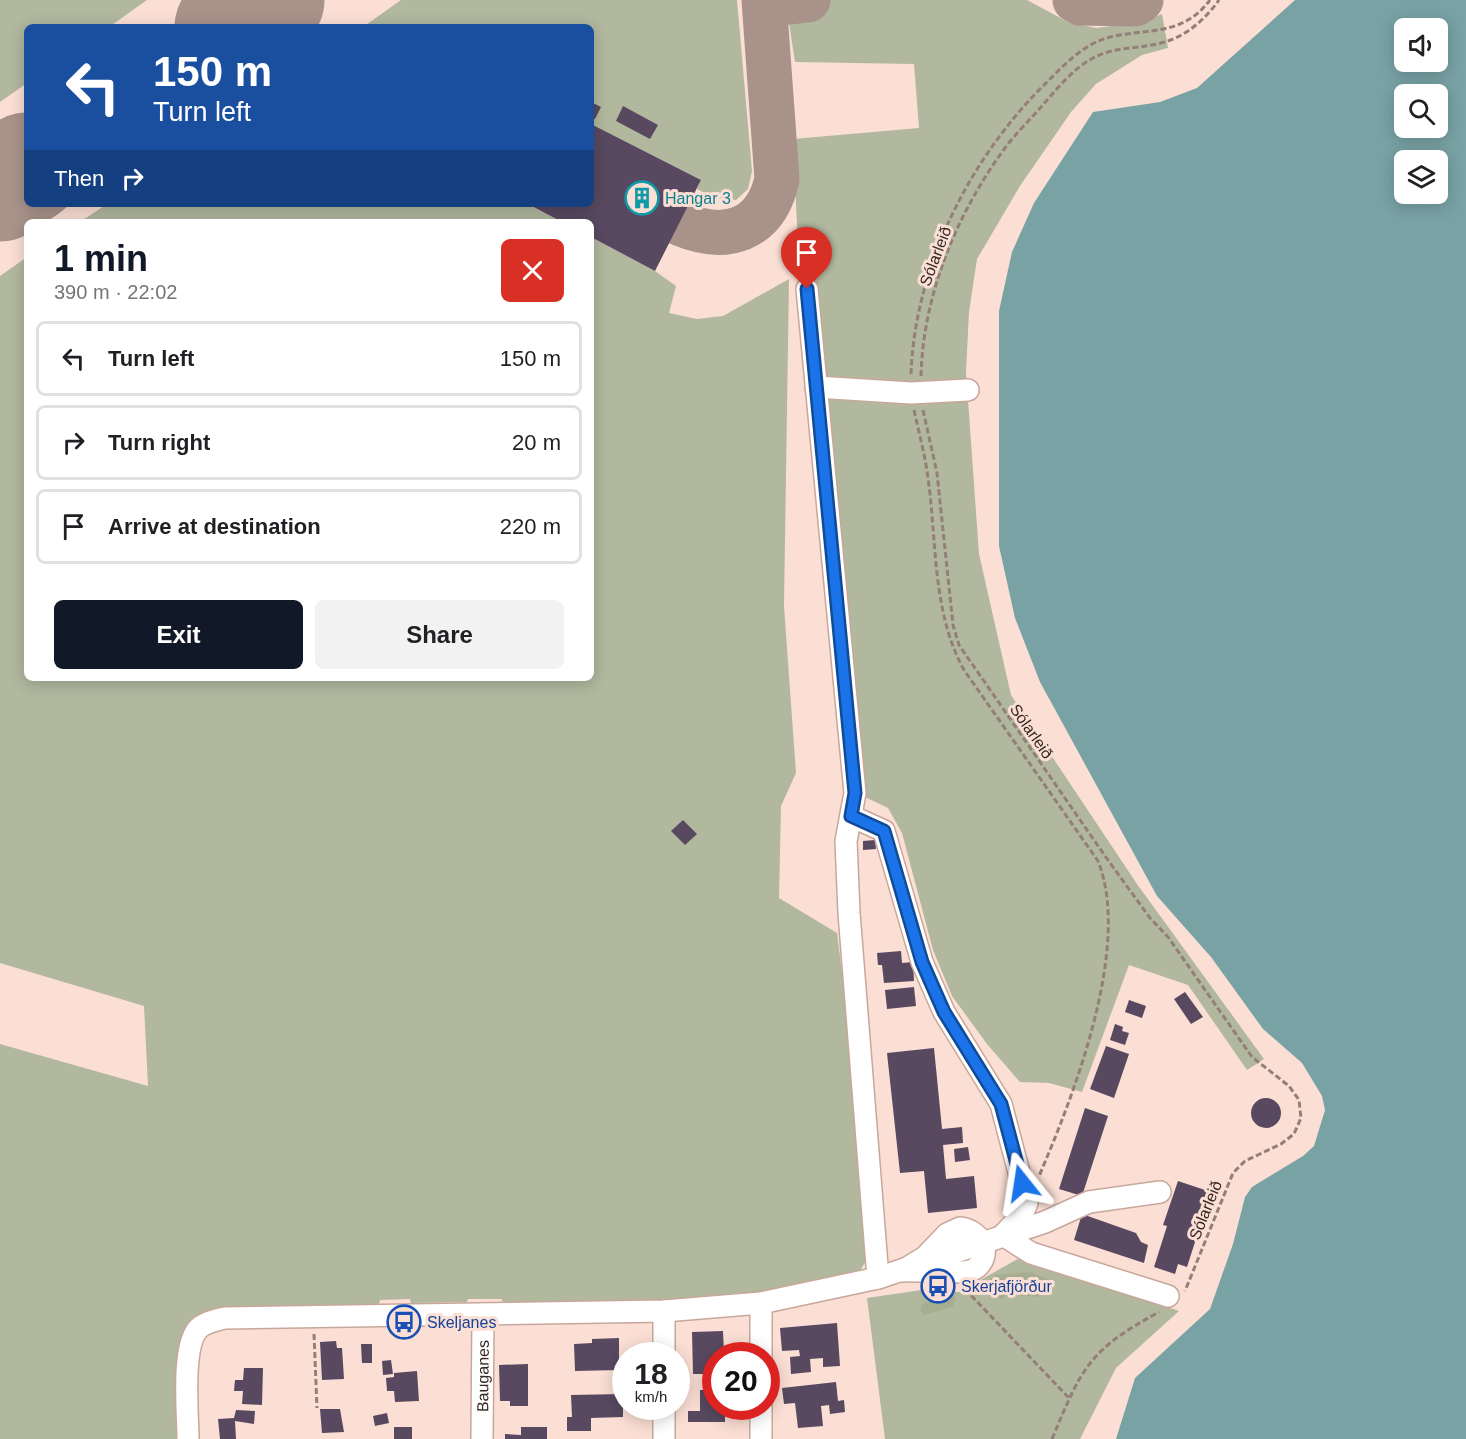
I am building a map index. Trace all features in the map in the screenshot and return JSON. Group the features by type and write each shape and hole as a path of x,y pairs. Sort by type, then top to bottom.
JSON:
{"street":[{"path":"807,289 855,793 846,841 849,913 878,1278"},
{"path":"816,387 916,393 968,390"},
{"path":"851,816 884,831 922,962 944,1012 1001,1104 1028,1203 1022,1215 1003,1235"},
{"path":"188,1439 189,1350 198,1329 210,1322 225,1318 664,1311 761,1303 878,1278 1045,1222 1089,1202 1160,1192"},
{"path":"1003,1235 1031,1253 1170,1301"},
{"path":"902,1270 930,1269 964,1273 977,1268 984,1256 983,1242"},
{"path":"761,1303 761,1342"},
{"path":"664,1311 664,1342"},
{"name":"Bauganes","path":"482,1439 483,1314"},
{"path":"664,1420 664,1439"},
{"path":"761,1420 761,1439"}],"path":[{"name":"Sólarleið","path":"1028,1203 1057,1131 1098,1002 1109,917 1107,888 1098,861 964,670 952,647 944,622 916,393 913,337 926,283 952,215 984,159 1031,98 1073,57 1095,43 1120,36 1160,31 1181,23 1210,0"},
{"name":"Sólarleið","path":"1052,1439 1069,1398 1091,1359 1106,1344 1188,1287 1233,1173 1245,1161 1281,1144 1294,1134 1301,1118 1302,1108 1288,1086 1252,1057 1168,937 1150,918 1105,856 959,645 953,625 937,473 916,393 922,340 934,290 964,216 1005,148 1066,79 1092,59 1113,49 1158,44 1183,34 1206,17 1218,0"},
{"path":"1098,861 1105,856"},
{"path":"952,1272 1069,1398"},
{"path":"314,1329 317,1408"}],"green space":[{"path":"0,0 147,0 113,24 24,24 24,85 0,102"},
{"path":"401,0 737,0 752,171 748,189 736,200 714,198 697,189 701,180 594,126 594,24 367,24"},
{"path":"820,0 1027,0 1068,22 1096,28 1142,22 1162,14 1168,48 1142,55 1096,84 1071,112 1020,186 977,259 969,312 966,372 979,554 1011,695 1137,884 1264,1059 1247,1070 1188,985 1129,965 1082,1092 1049,1083 1020,1082 987,1044 952,996 933,950 902,833 888,808 848,789 800,288 793,139 919,128 914,64 795,62 787,10 795,3"},
{"path":"102,207 534,207 556,219 84,219"},
{"path":"594,239 655,271 676,286 669,313 697,319 723,316 789,279 784,606 796,773 781,806 779,898 837,933 850,1035 867,1259 860,1271 818,1284 774,1293 684,1302 504,1303 501,1299 468,1299 467,1302 411,1303 410,1299 380,1300 379,1304 205,1311 191,1319 182,1334 180,1439 0,1439 0,1044 148,1086 144,1006 0,963 0,276 24,259 24,681 594,681"},
{"path":"1023,1256 1179,1311 1116,1368 1080,1439 885,1439 867,1298 928,1289 959,1292"},
{"path":"1031,1272 1049,1280 1044,1292 1036,1297 1010,1294 1001,1299 992,1296 986,1288 987,1281 996,1275"},
{"path":"943,1291 952,1293 956,1299 953,1307 924,1315 920,1310 922,1304 935,1299"}],"water":[{"path":"1295,0 1466,0 1466,1439 1116,1439 1135,1378 1210,1309 1233,1244 1245,1197 1252,1187 1303,1156 1314,1146 1325,1110 1322,1096 1302,1063 1263,1029 1211,957 1157,896 1040,682 1015,618 999,546 999,311 1012,252 1034,203 1093,112 1160,102 1197,88"}],"building":[{"path":"594,104 601,107 594,118"},
{"path":"623,106 658,125 650,139 616,121"},
{"name":"Hangar 3","path":"594,126 701,180 655,271 594,239 594,219 556,219 534,207 594,207"},
{"path":"683,820 697,834 685,845 671,831"},
{"path":"875,840 876,849 863,850 863,841"},
{"path":"901,951 902,963 913,962 914,981 884,983 882,965 878,965 877,953"},
{"path":"914,987 916,1006 887,1009 885,990"},
{"path":"1185,992 1203,1017 1191,1024 1174,999"},
{"path":"1129,1000 1146,1006 1142,1018 1125,1012"},
{"path":"1115,1024 1123,1027 1122,1031 1129,1033 1125,1045 1110,1040"},
{"path":"1106,1046 1129,1054 1114,1098 1090,1089"},
{"path":"934,1048 942,1129 962,1127 963,1143 943,1145 946,1179 974,1176 977,1208 928,1213 924,1171 900,1173 887,1053"},
{"path":"1266,1098 1276,1103 1281,1113 1276,1123 1266,1128 1256,1123 1251,1113 1256,1103"},
{"path":"1085,1108 1108,1116 1082,1196 1059,1189"},
{"path":"968,1147 970,1160 955,1162 954,1149"},
{"path":"1178,1181 1211,1192 1187,1267 1178,1264 1175,1274 1154,1267 1167,1226 1163,1225"},
{"path":"1082,1214 1136,1233 1141,1242 1148,1245 1144,1263 1074,1240"},
{"path":"837,1323 840,1366 823,1367 823,1358 810,1359 811,1372 791,1374 790,1357 800,1356 799,1350 782,1351 780,1328"},
{"path":"723,1331 724,1342 702,1342 702,1374 693,1374 692,1332"},
{"path":"619,1338 619,1342 612,1342 612,1370 575,1371 574,1344 592,1343 592,1339"},
{"path":"336,1341 337,1348 342,1348 344,1379 322,1380 320,1342"},
{"path":"361,1344 372,1344 372,1363 362,1363"},
{"path":"391,1360 393,1374 383,1375 382,1361"},
{"path":"528,1364 528,1406 510,1406 510,1401 500,1401 499,1365"},
{"path":"244,1368 263,1368 262,1405 242,1404 243,1391 234,1391 235,1380 243,1380"},
{"path":"417,1371 419,1401 395,1402 394,1391 387,1391 386,1378 394,1377 394,1373"},
{"path":"836,1382 838,1401 844,1400 845,1412 830,1414 829,1405 821,1406 823,1426 798,1428 795,1403 784,1404 782,1388"},
{"path":"700,1390 702,1390 702,1420 725,1420 725,1422 688,1422 690,1411 700,1411"},
{"path":"612,1394 612,1417 591,1418 591,1431 567,1431 567,1417 572,1417 571,1395"},
{"path":"320,1409 340,1409 344,1432 322,1433"},
{"path":"236,1410 255,1411 254,1424 235,1421 236,1439 220,1439 218,1419 234,1418"},
{"path":"387,1413 389,1423 375,1426 373,1416"},
{"path":"394,1427 412,1427 412,1439 394,1439"},
{"path":"521,1427 547,1427 547,1439 505,1439 505,1434 521,1435"}],"taxiway":[{"path":"681,224 698,230 729,232 754,221 772,196 777,179 764,0"},
{"path":"765,5 808,0"},
{"path":"1075,0 1080,3 1135,4 1141,0"}],"runway":[{"path":"234,24 269,0"},
{"path":"0,186 24,170"}],"place":[{"name":"Hangar 3","path":"642,198"},
{"name":"Skerjafjörður","path":"938,1286"},
{"name":"Skeljanes","path":"404,1322"}],"route":[{"path":"807,289 855,793 851,816 884,831 922,962 944,1012 1001,1104 1022,1183"}]}
